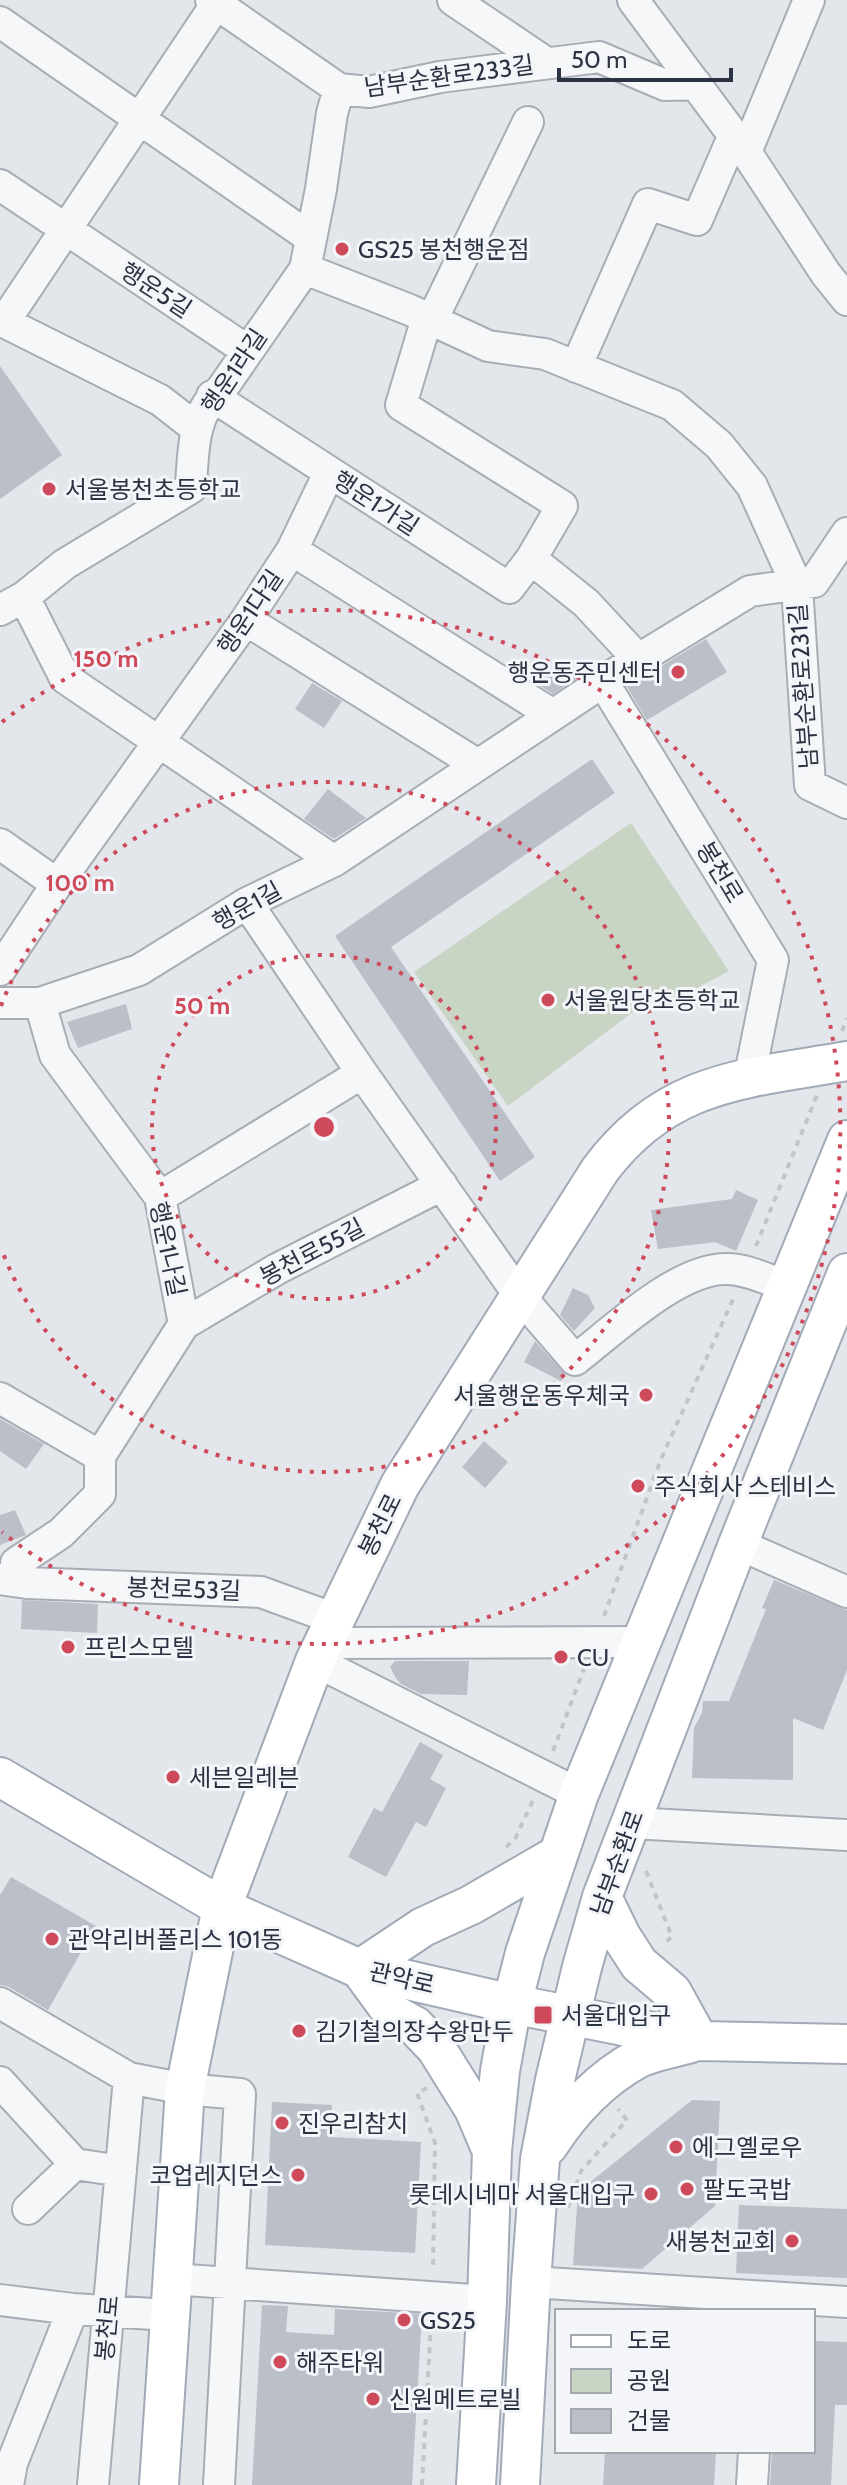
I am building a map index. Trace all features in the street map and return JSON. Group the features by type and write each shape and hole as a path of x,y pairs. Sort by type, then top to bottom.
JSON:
{"main road":[{"name":"봉천로","path":"159,2485 185,2089 222,1907 325,1641 400,1485 600,1170 634,1130 681,1099 708,1088 838,1063"},
{"path":"476,2485 492,2151 500,2071 525,1953 579,1794 847,1140"},
{"name":"남부순환로","path":"520,2485 540,2159 570,2015 602,1897 738,1544 847,1273"},
{"name":"관악로","path":"0,1777 222,1907 360,1969 512,2004 699,2041 847,2044"},
{"path":"492,2151 474,2109 436,2048 415,2026 393,2014 360,1969 423,1927 471,1905 556,1856"},
{"path":"540,2159 570,2112 600,2085 638,2058 699,2041 672,1992 639,1964 602,1897"}],"street":[{"path":"453,0 545,62"},
{"path":"633,0 739,144 826,274 847,300"},
{"path":"576,367 648,204 697,220 739,144 809,0"},
{"path":"196,428 160,400 2,321 215,1 339,89"},
{"path":"0,22 305,234 312,232"},
{"name":"남부순환로233길","path":"339,89 369,92 440,77 599,57 665,85 696,84"},
{"name":"행운1라길","path":"12,604 65,564 191,488 196,428 212,396 221,390 305,269 332,113 339,89"},
{"path":"429,319 528,122"},
{"name":"행운5길","path":"0,185 248,351"},
{"name":"남부순환로231길","path":"305,269 488,346 545,354 672,405 719,445 752,486 797,586 810,785 847,803"},
{"name":"행운1가길","path":"212,396 509,588 531,559 562,506 401,405 429,319"},
{"name":"행운1다길","path":"0,970 57,884 246,620 292,550 329,473"},
{"path":"797,586 814,582 847,533"},
{"path":"292,550 553,715"},
{"path":"531,559 586,603 638,659"},
{"name":"행운1길","path":"0,1003 40,1003 139,970 247,903 334,861 638,659 750,591 797,586"},
{"path":"12,604 65,678 334,861"},
{"path":"246,620 478,765"},
{"name":"봉천로","path":"603,682 773,960 749,1079"},
{"path":"0,844 57,884"},
{"path":"247,903 362,1073 519,1295 575,1360 682,1280 708,1270 745,1272 787,1286"},
{"name":"행운1나길","path":"40,1003 55,1055 160,1197 184,1324 100,1456"},
{"path":"160,1197 362,1073"},
{"name":"봉천로55길","path":"184,1324 277,1269 442,1185"},
{"path":"0,1398 100,1456"},
{"name":"봉천로53길","path":"100,1456 100,1494 61,1533 16,1563 14,1581 261,1592 325,1641"},
{"path":"738,1544 847,1592"},
{"path":"325,1641 642,1642"},
{"path":"325,1641 544,1776 579,1794"},
{"path":"632,1823 847,1835"},
{"path":"1,2007 129,2078 185,2089 240,2094 219,2485"},
{"path":"847,2032 847,2044"},
{"name":"봉천로","path":"93,2485 129,2078"},
{"path":"0,2082 75,2164 121,2171"},
{"path":"28,2209 75,2164"},
{"path":"531,2282 759,2304 847,2302"},
{"path":"0,2300 108,2310 230,2283 487,2301"},
{"path":"8,2485 12,2463 73,2309"},
{"path":"752,2485 754,2453"}],"path":[{"path":"505,1848 515,1839 544,1776 661,1459 838,1063 847,1018"}],"green space":[{"path":"631,823 729,971 682,996 645,1003 508,1106 414,972"}],"building":[{"path":"0,366 62,455 0,499"},
{"path":"706,639 727,672 647,720 627,687"},
{"path":"567,661 577,678 553,694 534,682"},
{"path":"312,683 342,701 324,728 295,709"},
{"path":"592,759 615,793 391,947 535,1157 500,1181 335,936"},
{"path":"328,789 366,818 334,839 304,819"},
{"path":"126,1004 132,1029 78,1048 67,1022"},
{"path":"736,1190 758,1200 736,1251 715,1242 658,1249 651,1210 732,1199"},
{"path":"573,1288 588,1295 595,1308 574,1331 560,1315"},
{"path":"535,1341 566,1375 561,1381 524,1362"},
{"path":"0,1419 44,1444 26,1469 0,1451"},
{"path":"484,1441 508,1462 485,1488 462,1467"},
{"path":"15,1510 26,1535 0,1545 0,1515"},
{"path":"774,1580 847,1610 847,1670 823,1730 793,1718 793,1780 692,1778 694,1728 702,1713 703,1701 729,1701 766,1609 762,1608"},
{"path":"22,1600 98,1604 97,1633 21,1629"},
{"path":"395,1661 469,1661 467,1695 421,1694 396,1678 390,1667"},
{"path":"420,1742 443,1755 430,1779 446,1788 426,1827 416,1822 386,1877 348,1857 374,1808 382,1812"},
{"name":"관악리버폴리스 101동","path":"11,1877 96,1926 48,2010 0,1985 0,1895"},
{"name":"에그옐로우","path":"692,2100 720,2101 715,2206 642,2269 573,2265 578,2192"},
{"path":"272,2102 332,2105 331,2137 421,2142 415,2253 265,2245"},
{"name":"새봉천교회","path":"739,2205 847,2209 847,2278 736,2273"},
{"path":"262,2305 288,2306 286,2332 334,2335 335,2309 422,2314 412,2485 252,2485"},
{"path":"815,2341 847,2342 847,2405 835,2405 831,2485 770,2485 772,2453 815,2453"},
{"path":"605,2453 716,2453 714,2485 603,2485"}],"place":[{"name":"GS25 봉천행운점","path":"342,249"},
{"name":"서울봉천초등학교","path":"49,489"},
{"name":"행운동주민센터","path":"678,672"},
{"name":"서울원당초등학교","path":"548,1000"},
{"name":"서울행운동우체국","path":"646,1395"},
{"name":"주식회사 스테비스","path":"638,1486"},
{"name":"프린스모텔","path":"68,1647"},
{"name":"CU","path":"561,1657"},
{"name":"세븐일레븐","path":"173,1777"},
{"name":"관악리버폴리스 101동","path":"52,1939"},
{"name":"서울대입구","path":"543,2015"},
{"name":"김기철의장수왕만두","path":"299,2031"},
{"name":"진우리참치","path":"282,2123"},
{"name":"에그옐로우","path":"676,2147"},
{"name":"코업레지던스","path":"298,2175"},
{"name":"팔도국밥","path":"687,2189"},
{"name":"롯데시네마 서울대입구","path":"651,2194"},
{"name":"새봉천교회","path":"792,2241"},
{"name":"GS25","path":"404,2320"},
{"name":"해주타워","path":"280,2362"},
{"name":"신원메트로빌","path":"373,2399"}]}
